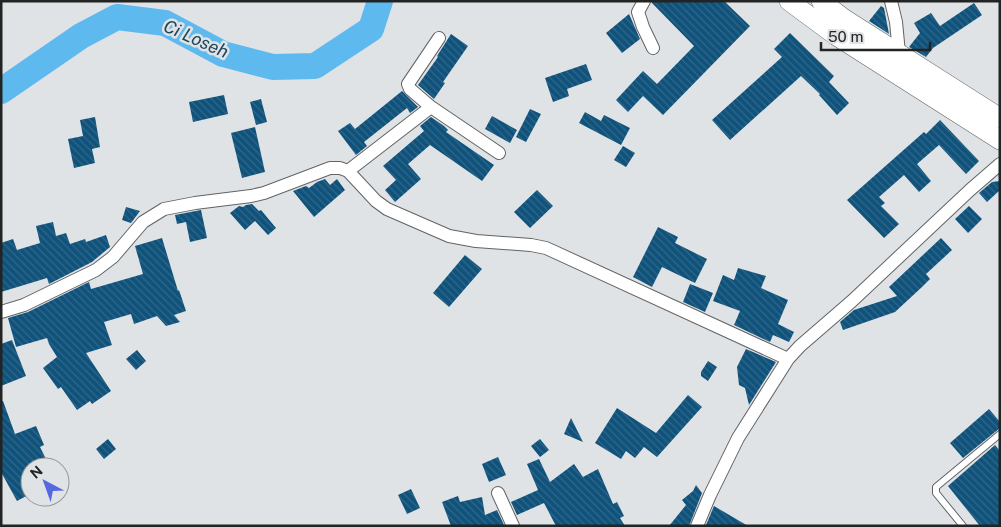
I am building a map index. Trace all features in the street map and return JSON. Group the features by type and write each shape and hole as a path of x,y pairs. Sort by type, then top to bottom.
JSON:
{"main road":[{"path":"789,1 835,35 1000,140"},
{"path":"821,1 844,18 1000,118"}],"street":[{"path":"644,1 638,12 653,48"},
{"path":"891,1 896,22 898,53"},
{"path":"439,38 408,84 410,89 431,107 499,153"},
{"path":"348,171 431,107"},
{"path":"698,526 710,494 738,438 788,359 1000,164"},
{"path":"1,312 24,305 96,270 113,257 143,222 164,209 264,193 330,168 348,171 376,201 399,216 448,236 546,248 788,359"},
{"path":"498,493 513,526"}],"lane":[{"path":"963,526 936,494 936,488 1000,435"}],"building":[{"path":"652,1 724,1 750,26 663,115 643,96 628,112 616,100 643,71 657,84 694,46"},
{"path":"974,3 982,15 933,48 926,57 909,47 920,33 914,23 931,13 940,26"},
{"path":"881,6 884,8 889,34 869,21"},
{"path":"629,14 640,39 622,53 606,33"},
{"path":"790,33 834,76 829,82 849,103 837,115 820,94 801,76 730,140 712,120 782,57 774,49"},
{"path":"451,34 468,46 443,82 445,83 434,99 418,85 438,57"},
{"path":"586,64 592,80 567,89 569,96 553,102 545,78"},
{"path":"402,91 418,107 410,113 407,108 364,142 367,146 356,155 338,131 350,123 355,129"},
{"path":"224,95 228,114 193,122 189,102"},
{"path":"261,99 267,122 256,125 250,102"},
{"path":"530,109 541,114 526,142 516,137"},
{"path":"585,112 601,121 604,115 630,128 621,145 579,123"},
{"path":"492,116 517,130 510,143 485,129"},
{"path":"95,117 100,147 92,149 95,163 74,168 68,139 83,136 80,120"},
{"path":"431,117 448,130 446,132 494,165 482,181 430,145 408,164 421,179 395,202 385,190 396,180 383,166 424,131 420,126"},
{"path":"940,120 979,161 966,174 939,145 917,164 931,181 919,192 904,175 879,197 885,203 881,206 899,224 884,238 847,200"},
{"path":"255,127 265,172 242,178 231,133"},
{"path":"623,146 635,153 626,167 614,160"},
{"path":"325,179 330,185 337,179 345,190 314,217 293,191 306,186 309,188"},
{"path":"1000,181 1000,190 987,202 979,193 992,182"},
{"path":"537,190 553,206 530,228 514,212"},
{"path":"252,204 259,211 261,210 276,228 268,235 255,221 245,230 230,213 239,206 243,207"},
{"path":"969,206 982,219 968,233 955,219"},
{"path":"126,207 140,211 131,223 122,220"},
{"path":"201,210 207,238 190,242 186,222 177,224 175,215"},
{"path":"53,222 56,236 66,233 70,244 85,239 86,242 106,235 110,247 92,262 49,284 47,278 1,292 1,243 13,239 17,250 40,243 36,226"},
{"path":"658,227 678,237 675,243 707,259 695,283 662,267 652,287 633,277"},
{"path":"162,238 186,311 174,315 180,322 166,326 157,316 134,324 131,314 104,322 112,345 86,353 111,391 92,404 90,401 77,410 61,387 58,389 43,368 57,357 47,338 16,347 8,318 28,312 89,282 91,289 143,274 135,246"},
{"path":"941,238 952,250 926,274 930,279 922,287 895,312 843,330 840,322 854,310 897,296 889,287"},
{"path":"465,255 482,269 449,307 433,293"},
{"path":"738,268 766,276 761,288 788,300 778,324 794,332 789,342 773,335 770,342 734,325 740,311 713,301 723,275 734,280"},
{"path":"690,284 713,293 705,312 683,302"},
{"path":"12,340 26,376 1,386 1,344"},
{"path":"746,349 776,362 749,405 745,388 739,385 737,367"},
{"path":"137,350 146,361 136,370 126,359"},
{"path":"708,361 717,367 708,381 701,376 701,372"},
{"path":"688,395 702,407 657,457 644,447 635,458 626,451 621,459 595,443 617,408 656,433"},
{"path":"1,401 3,401 15,434 36,426 44,445 40,447 45,457 20,457 20,499 17,501 1,472"},
{"path":"989,409 1000,422 1000,428 963,458 950,443"},
{"path":"571,418 583,442 564,434"},
{"path":"108,439 116,449 104,459 96,449"},
{"path":"540,439 549,450 540,457 531,446"},
{"path":"995,445 1000,451 1000,526 980,526 948,486"},
{"path":"498,457 506,475 489,482 482,464"},
{"path":"539,459 550,482 574,464 583,477 598,469 613,504 617,502 624,516 620,518 625,526 556,526 544,503 517,515 511,502 538,490 527,464"},
{"path":"696,485 702,493 689,526 669,526 686,505 682,500 693,491"},
{"path":"411,489 420,508 407,514 398,495"},
{"path":"458,496 460,502 482,497 485,515 497,510 504,525 451,526 442,502"},
{"path":"714,506 748,526 706,525"}],"waterway":[{"name":"Ci Loseh","path":"1,91 81,36 117,17 165,23 223,54 273,67 315,66 371,29 380,1"}]}
